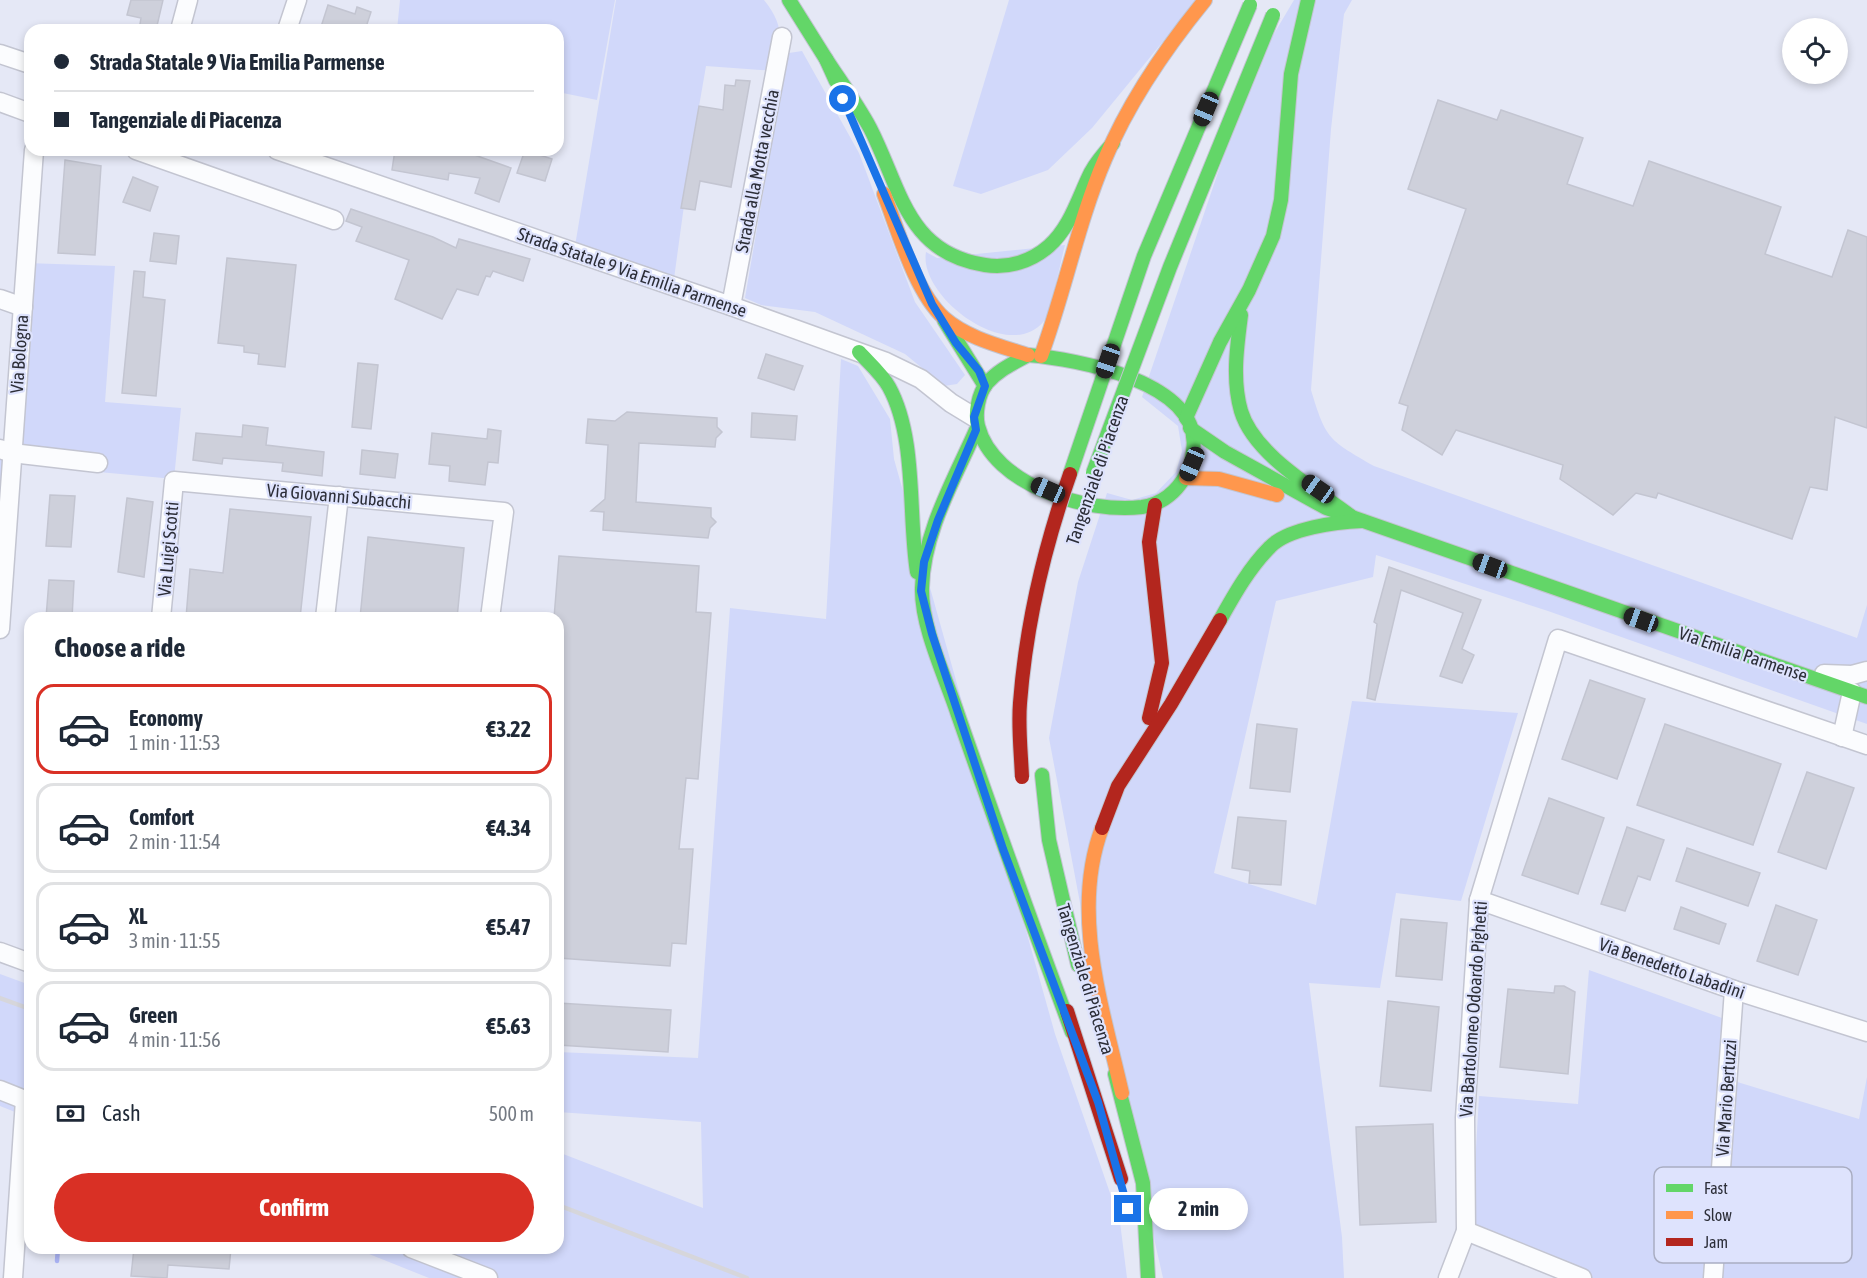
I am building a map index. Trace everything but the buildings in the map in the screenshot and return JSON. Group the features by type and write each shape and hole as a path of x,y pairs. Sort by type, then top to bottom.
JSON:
{"main road":[{"path":"789,0 872,131 915,227 931,244 957,260 979,266 1008,267 1028,260 1054,241 1072,218 1092,171 1113,143"},
{"path":"985,386 1035,355 1068,284 1096,184 1113,143 1167,48 1205,0"},
{"name":"Tangenziale di Piacenza","path":"1078,514 1170,267 1273,15 1282,0"},
{"path":"1188,423 1220,342 1273,236 1281,200 1291,74 1308,0"},
{"name":"Tangenziale di Piacenza","path":"1022,783 1020,705 1031,616 1058,508 1144,256 1251,2"},
{"path":"826,58 923,285 956,343 979,371 985,386 975,424 924,562 921,591"},
{"path":"1242,302 1236,388 1246,424 1278,461 1357,519"},
{"path":"942,317 984,341 1035,355 1116,371 1170,398 1188,423 1194,446 1192,464 1186,478 1155,505 1149,521 1162,655 1161,679 1138,751"},
{"path":"859,351 888,386 898,409 905,438 913,545 932,634 1003,849 1072,1032"},
{"name":"Via Emilia Parmense","path":"1188,423 1234,458 1326,508 1860,694"},
{"name":"Strada Statale 9 Via Emilia Parmense","path":"975,424 988,452 1005,469 1068,500 1097,508 1127,510 1155,505"},
{"path":"1186,478 1219,479 1326,508"},
{"path":"1122,1093 1095,973 1089,912 1094,850 1118,786 1138,751 1171,704 1240,585 1271,545 1301,531 1357,519"},
{"name":"Tangenziale di Piacenza","path":"1042,769 1049,840 1070,939 1093,1014 1122,1093 1143,1183 1148,1278"},
{"name":"Tangenziale di Piacenza","path":"1041,907 1072,1032 1098,1102 1125,1192"},
{"path":"1131,1221 1142,1278"}],"street":[{"path":"182,24 188,0"},
{"path":"289,24 297,0"},
{"name":"Strada alla Motta vecchia","path":"731,306 782,37"},
{"path":"0,54 24,62"},
{"path":"0,102 24,110"},
{"name":"Via Bologna","path":"0,630 6,451 22,307 34,156"},
{"path":"153,156 334,219"},
{"name":"Strada Statale 9 Via Emilia Parmense","path":"294,156 859,351 921,379 975,424"},
{"path":"0,299 22,307"},
{"path":"6,451 98,463"},
{"name":"Via Giovanni Subacchi","path":"174,481 504,512 491,612"},
{"name":"Via Luigi Scotti","path":"162,612 174,481"},
{"path":"326,612 339,496"},
{"name":"Via Bartolomeo Odoardo Pighetti","path":"1448,1278 1466,1231 1465,1118 1479,900 1558,639 1842,737"},
{"path":"1803,675 1852,675 1867,671"},
{"path":"1860,694 1842,737 1867,745"},
{"name":"Via Benedetto Labadini","path":"1479,900 1734,990 1867,1032"},
{"path":"0,952 24,961"},
{"name":"Via Mario Bertuzzi","path":"1721,1167 1734,990"},
{"path":"0,1090 24,1099"},
{"path":"14,1278 24,1152"},
{"path":"1466,1231 1582,1278"},
{"path":"426,1254 488,1278"},
{"name":"Via Mario Bertuzzi","path":"1713,1278 1714,1263"}],"shaded area":[{"path":"400,0 615,0 597,100 564,93 564,24 398,24"},
{"path":"616,0 764,0 771,9 780,34 776,71 706,66 692,147 673,286 574,252"},
{"path":"1009,0 1197,0 1092,128 1048,170 981,194 953,186"},
{"path":"1294,0 1352,0 1344,14 1331,129 1311,390 1321,419 1331,437 1338,444 1374,466 1857,638 1867,605 1867,724 1548,611 1376,555 1373,577 1276,601 1214,873 1316,905 1352,701 1518,713 1461,901 1396,893 1380,988 1309,983 1342,1237 1344,1278 1163,1278 1090,956 1049,738 1078,582 1107,493 1132,500 1156,493 1176,472 1182,451 1178,426 1142,397 1253,69"},
{"path":"802,51 859,153 915,302 965,375 957,384 944,386 905,354 815,312 761,305 745,298 785,65 789,53"},
{"path":"1065,245 1047,315 1044,321 1029,332 1010,335 989,330 969,320 936,288 927,269 926,252 937,258"},
{"path":"26,263 115,266 105,402 181,408 174,479 99,472 101,463 15,454 0,626 0,449 14,453"},
{"path":"841,359 858,366 890,419 894,459 1055,1034 1120,1222 1127,1278 429,1278 369,1254 564,1254 564,1154 703,1208 701,1122 564,1112 564,1052 698,1058 730,608 826,619"},
{"path":"1589,970 1722,1018 1715,1106 1734,1081 1859,1119 1867,1077 1867,1278 1582,1278 1471,1236 1479,1096 1578,1104"},
{"path":"0,974 24,983 24,1116 0,1106"}],"waterway":[{"path":"57,1261 58,1254"}],"railway":[{"path":"0,998 24,1007"},
{"path":"564,1207 747,1278"}],"traffic: fast":[{"path":"789,0 826,59 836,81"},
{"path":"1186,418 1220,342 1249,290 1273,236 1281,200 1291,74 1308,0"},
{"path":"1070,474 1144,256 1250,5"},
{"path":"1093,473 1170,267 1273,15"},
{"path":"826,59 870,128 899,195 922,232 938,247 959,258 985,265 1011,265 1027,260 1049,246 1063,230 1098,160 1113,143"},
{"path":"1241,315 1236,363 1237,387 1241,411 1248,427 1259,442 1288,470 1352,517"},
{"path":"944,320 985,386"},
{"path":"859,352 889,387 904,429 908,453 917,572"},
{"path":"1028,355 1049,357 1104,369 1158,391 1179,407 1191,427 1193,451 1189,468 1179,486 1162,500 1142,507 1095,506 1045,491 1002,465 987,447 978,426 978,404 981,393 991,378 1028,355"},
{"path":"1190,428 1225,452 1326,508 1867,697"},
{"path":"976,430 934,527 924,567 923,603 935,652 1072,1032"},
{"path":"1220,620 1236,591 1262,555 1278,540 1313,527 1362,521"},
{"path":"1042,775 1049,840 1078,965"},
{"path":"1115,1074 1143,1183 1148,1278"}],"traffic: slow":[{"path":"1041,356 1087,207 1105,159 1125,117 1149,76 1205,0"},
{"path":"884,194 908,260 924,293 934,307 944,318 963,331 984,341 1028,355"},
{"path":"1186,478 1219,479 1277,495"},
{"path":"1102,828 1093,860 1089,893 1089,927 1099,995 1122,1093"}],"traffic: jam":[{"path":"1022,777 1019,712 1027,645 1044,558 1070,474"},
{"path":"1149,718 1162,663 1149,542 1155,505"},
{"path":"1102,828 1118,786 1171,704 1220,620"},
{"path":"1067,1011 1121,1179"}],"route":[{"path":"843,99 932,304 956,343 979,371 985,386 978,400 974,417 976,430 938,520 924,562 921,591 932,634 1003,849 1098,1102 1128,1209"}]}
